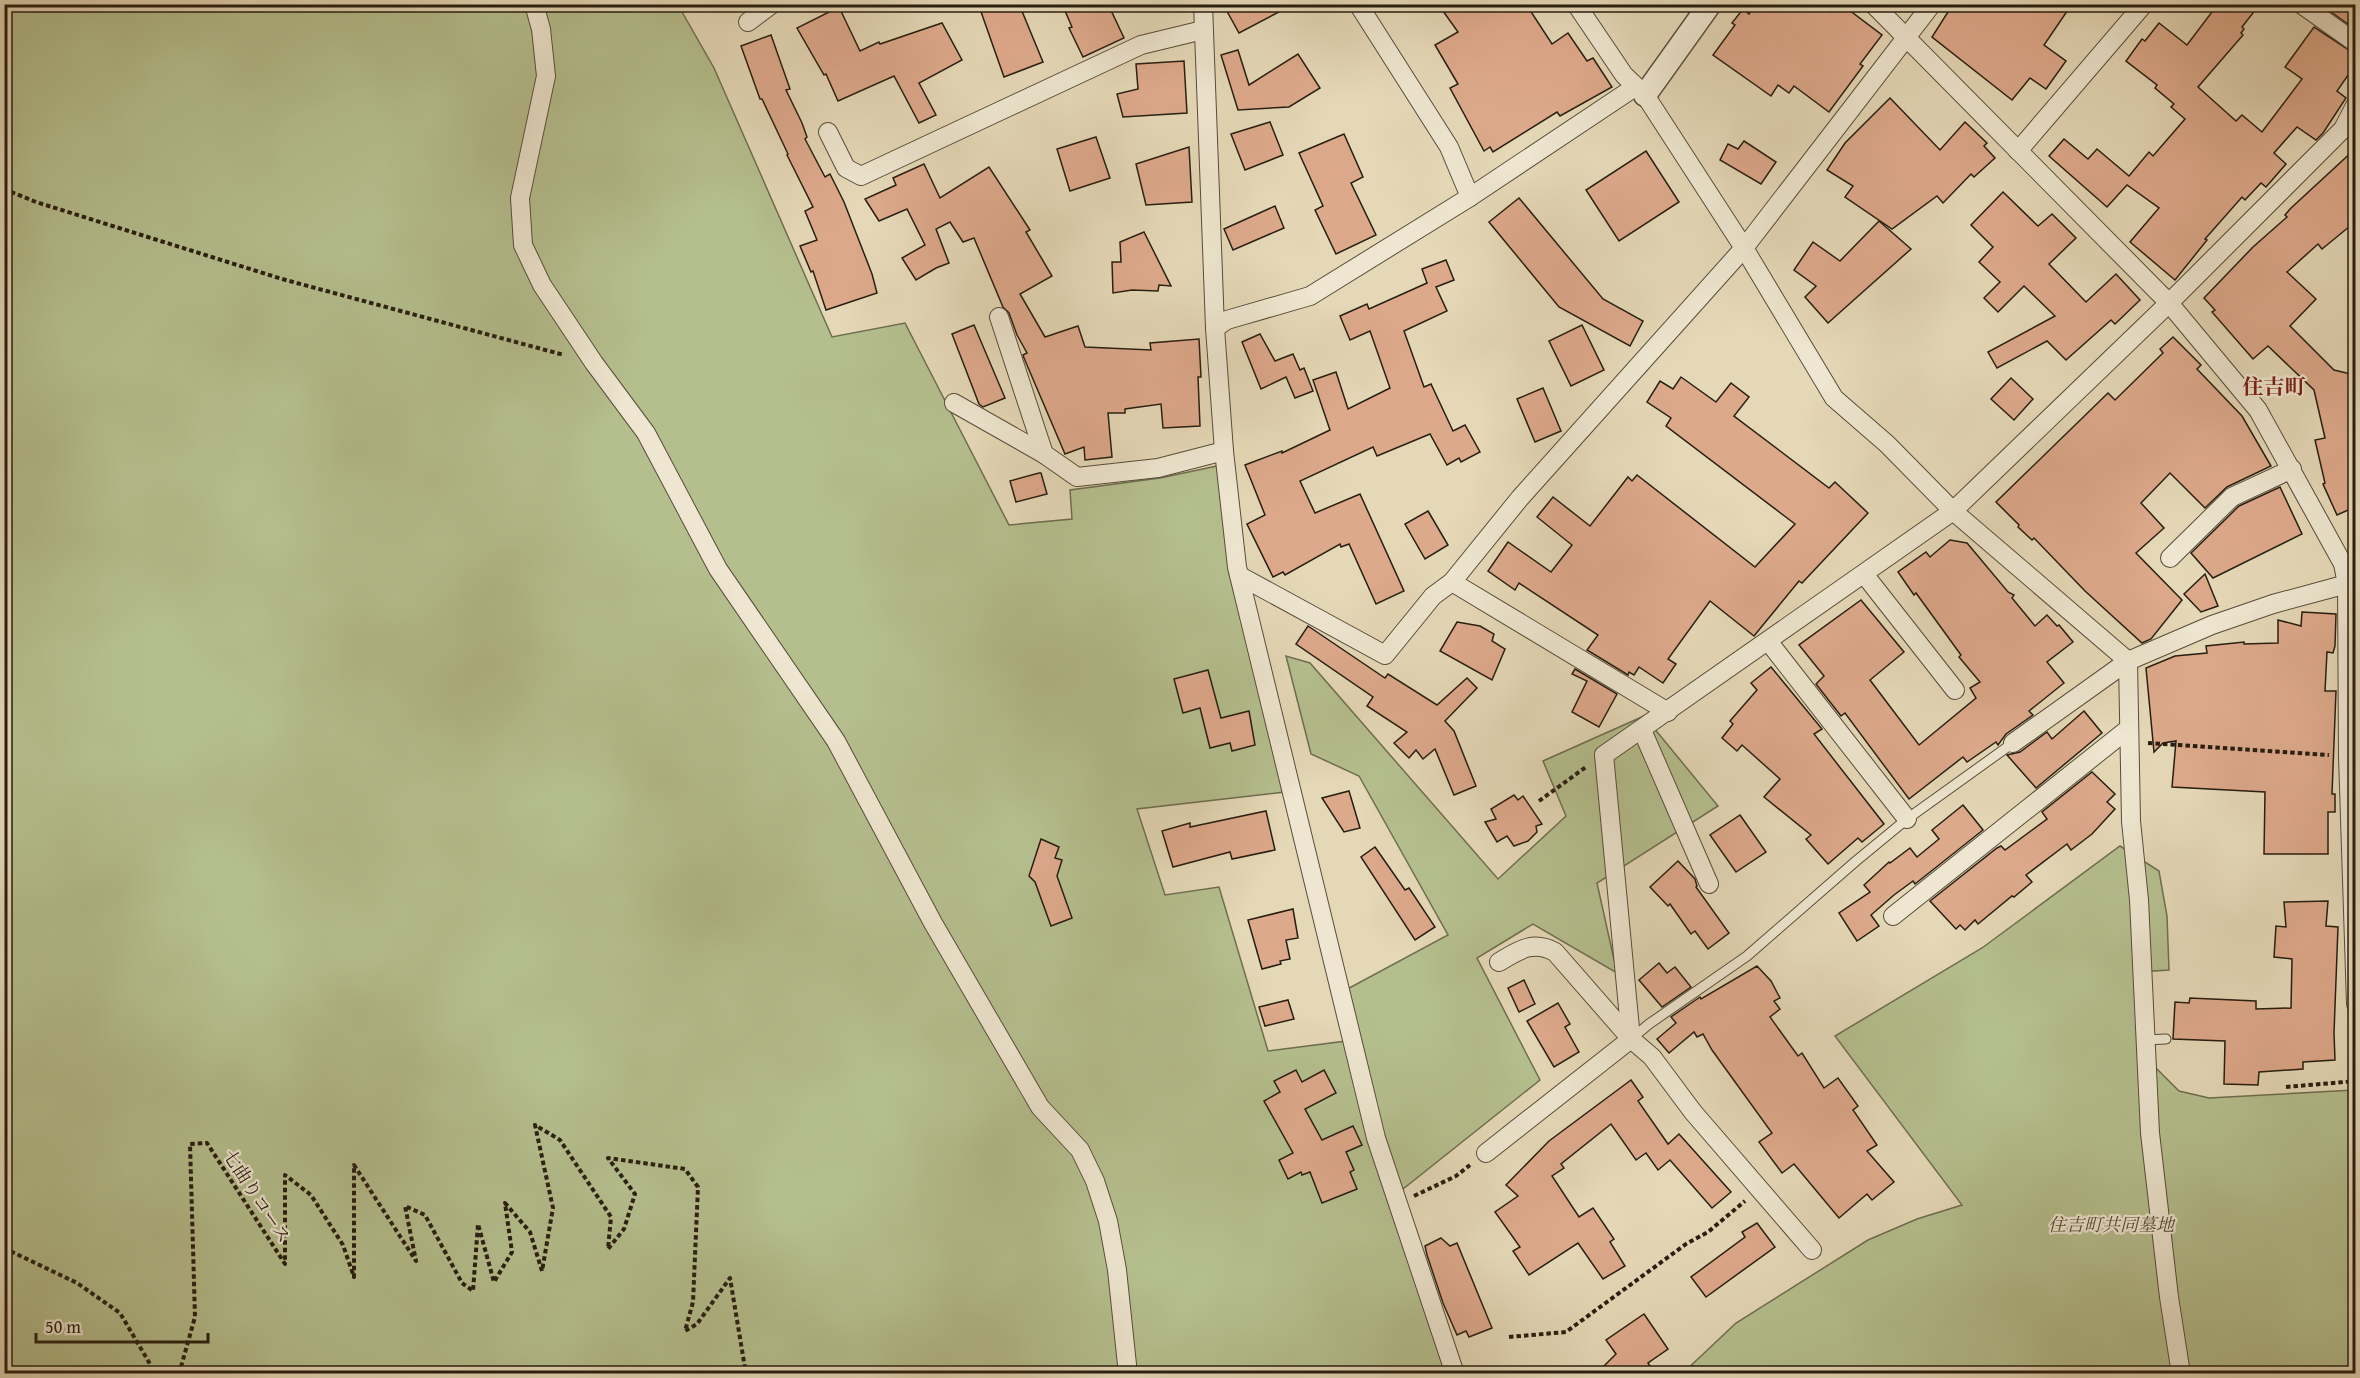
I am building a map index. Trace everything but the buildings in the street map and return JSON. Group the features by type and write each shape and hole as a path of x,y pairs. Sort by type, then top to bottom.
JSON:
{"street":[{"path":"534,4 541,29 546,76 520,198 523,246 542,285 594,363 646,433 718,569 836,741 933,923 1040,1107 1080,1150 1095,1181 1108,1221 1117,1270 1128,1374"},
{"path":"748,22 772,4"},
{"path":"1203,4 1215,328 1224,451 1240,576 1376,1138 1455,1374"},
{"path":"1358,4 1449,147 1470,197"},
{"path":"1576,4 1624,75 1640,91 1744,249 1834,398 1887,444 1953,511 2128,661 2131,821 2139,900 2150,1133 2169,1297 2181,1374"},
{"path":"1215,328 1227,320 1310,296 1640,91 1710,4"},
{"path":"1873,4 2169,303 2258,410 2343,564 2348,584 2348,756 2355,1004"},
{"path":"1240,576 1385,655 1433,596 1452,582 1520,498 1744,249 1932,4"},
{"path":"2018,151 2144,4"},
{"path":"2301,4 2355,43"},
{"path":"828,132 846,168 861,176 1065,78 1141,45 1203,30"},
{"path":"1631,1039 1604,755 1953,511 2169,303 2343,129 2355,104"},
{"path":"999,318 1044,454"},
{"path":"954,403 1044,454 1077,477 1158,468 1224,451"},
{"path":"2170,558 2232,496 2292,469"},
{"path":"1863,574 1955,690"},
{"path":"1452,582 1668,712"},
{"path":"2013,743 2128,661 2212,625 2273,604 2348,584"},
{"path":"1768,641 1907,819"},
{"path":"1642,730 1709,884"},
{"path":"1893,916 2129,736"},
{"path":"1499,962 1524,947 1545,946 1556,951 1631,1039 1653,1057 1693,1112 1812,1250"},
{"path":"1486,1153 1631,1039"}],"lane":[{"path":"1631,1039 1747,956 1907,819 2013,743"},
{"path":"2145,1040 2166,1039"}],"path":[{"path":"4,189 282,279 594,363"},
{"path":"2129,736 2348,756"},
{"path":"1539,801 1604,755"},
{"path":"2286,1087 2355,1081"},
{"name":"七曲りコース","path":"179,1374 195,1317 190,1144 207,1143 285,1264 285,1175 311,1195 343,1245 354,1277 354,1165 416,1261 405,1206 424,1215 462,1283 473,1291 478,1224 494,1282 512,1252 505,1203 530,1232 542,1271 553,1208 536,1125 560,1140 611,1217 608,1249 624,1229 635,1194 608,1158 686,1169 698,1187 693,1302 685,1331 697,1324 730,1278 746,1374"},
{"path":"1397,1204 1456,1176 1486,1153"},
{"path":"1509,1337 1566,1332 1686,1244 1707,1232 1759,1190"},
{"path":"4,1248 77,1283 120,1313 150,1364 150,1374"}],"green space":[{"path":"5,5 678,5 714,68 832,337 905,323 1009,525 1072,519 1070,490 1160,478 1217,466 1229,573 1285,792 1137,809 1165,895 1219,887 1268,1051 1346,1041 1340,993 1448,935 1359,776 1311,754 1286,656 1310,663 1498,879 1566,816 1543,761 1644,716 1718,806 1597,883 1617,973 1533,924 1477,958 1540,1080 1388,1201 1450,1373 5,1374"},
{"name":"住吉町共同墓地","path":"2120,846 2159,871 2167,916 2169,970 2138,972 2145,1057 2179,1091 2209,1098 2354,1090 2355,1373 1682,1374 1736,1323 1868,1240 1917,1219 1962,1205 1835,1036 1982,948"}],"district":[{"name":"住吉町","path":"2274,386"}]}
